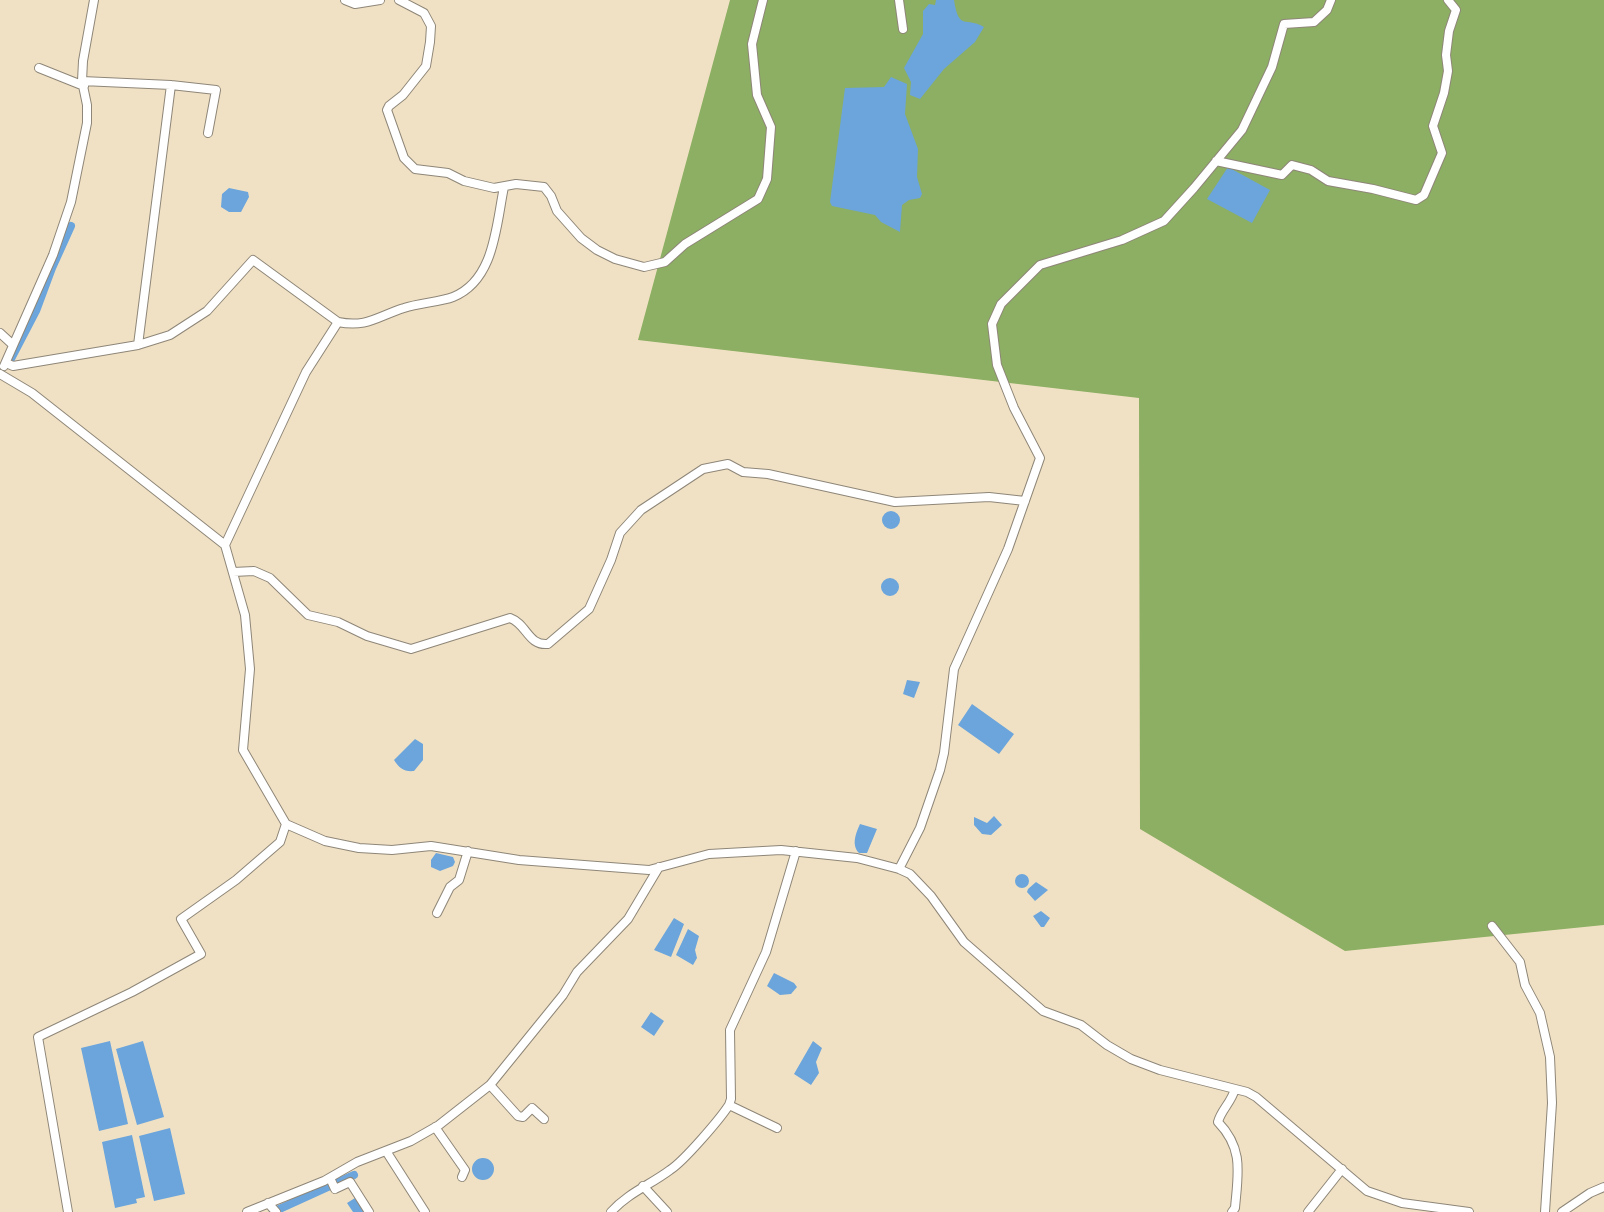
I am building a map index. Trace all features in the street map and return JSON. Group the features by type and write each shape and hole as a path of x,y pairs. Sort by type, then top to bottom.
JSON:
{"street":[{"path":"94,0 83,61 87,123 71,202 53,255 0,374 32,393 225,545 245,615 250,669 243,750 286,824 325,842 358,848 392,850 431,846 518,860 649,870 709,854 796,851 857,858 899,869 910,874 931,896 964,942 1043,1011 1081,1025 1107,1045 1131,1059 1160,1070 1235,1089 1256,1097 1367,1191 1402,1203 1432,1210 1469,1212"},
{"path":"345,0 355,4 380,0"},
{"path":"399,0 424,13 432,26 426,66 403,95 389,106 387,110 404,158 415,169 448,173 464,181 494,188 516,184 544,187 548,191 557,211 581,238 609,256 644,267 665,262 685,244 758,198 767,179 771,127 758,95 752,44 763,0"},
{"path":"900,0 903,29"},
{"path":"899,869 920,828 940,770 949,719 949,697 954,669 1008,549 1040,458 1014,408 997,365 992,324 1001,304 1040,265 1122,240 1164,220 1242,130 1272,67 1284,24 1314,22 1327,10 1331,0"},
{"path":"1216,162 1282,175 1292,165 1311,170 1328,181 1373,188 1416,200 1424,195 1442,153 1433,126 1445,85 1449,32 1456,10 1448,0"},
{"path":"39,68 83,84 171,85 216,90 208,133"},
{"path":"138,345 171,85"},
{"path":"6,363 12,366 138,345 170,335 207,311 225,294 253,260 338,322 355,326 423,302 452,298 463,291 489,261 504,187"},
{"path":"225,545 306,372 338,322"},
{"path":"0,333 12,344"},
{"path":"232,572 254,572 270,578 308,615 338,622 367,636 411,649 510,618 519,623 536,643 548,644 590,609 611,560 620,533 641,510 703,469 728,464 744,472 768,474 895,502 989,497 1024,501"},
{"path":"68,1212 38,1037 132,992 201,954 181,919 236,880 280,842 286,824"},
{"path":"437,913 450,886 459,880 468,851"},
{"path":"611,1212 642,1186 671,1170 730,1105 730,1030 766,952 796,851"},
{"path":"247,1212 330,1178 357,1162 411,1141 435,1127 490,1085 563,995 577,972 628,920 659,867"},
{"path":"1492,926 1520,962 1525,985 1540,1013 1550,1057 1552,1103 1545,1212"},
{"path":"490,1085 518,1116 523,1117 532,1108 544,1119"},
{"path":"1232,1212 1235,1208 1238,1155 1229,1133 1218,1122 1220,1114 1231,1103 1235,1089"},
{"path":"730,1105 777,1128"},
{"path":"435,1127 465,1170 462,1177"},
{"path":"386,1151 425,1212"},
{"path":"1308,1212 1342,1169"},
{"path":"330,1178 335,1189 350,1182 369,1212"},
{"path":"642,1186 667,1212"},
{"path":"1562,1212 1590,1193 1604,1187"},
{"path":"268,1203 276,1212"}],"green space":[{"path":"730,0 1604,0 1604,925 1345,951 1140,829 1139,398 638,340"}],"water":[{"path":"936,0 954,0 958,16 961,20 984,27 975,42 944,69 920,99 910,95 911,82 904,68 923,34 923,11 929,4 935,5"},
{"path":"891,77 907,84 905,114 918,149 917,177 922,194 920,198 909,200 902,205 900,232 881,222 875,215 832,206 830,202 845,88 884,87"},
{"path":"1228,167 1270,190 1252,223 1207,199"},
{"path":"229,188 248,192 249,197 241,212 229,212 221,207 222,194"},
{"path":"887,511 895,511 900,516 898,527 887,529 882,524 882,516"},
{"path":"890,578 896,581 899,587 896,593 890,596 884,593 881,587 884,581"},
{"path":"907,680 920,682 914,698 903,694"},
{"path":"972,704 1014,734 999,754 958,725"},
{"path":"415,739 423,744 423,760 414,771 405,770 394,760"},
{"path":"994,816 1002,825 991,835 982,834 974,825 974,817 987,823"},
{"path":"860,824 877,829 867,853 859,853 855,846"},
{"path":"436,853 453,857 455,862 453,866 440,871 431,867 431,860"},
{"path":"1019,874 1025,874 1029,881 1025,888 1019,888 1015,884 1015,878"},
{"path":"1036,882 1048,890 1035,901 1027,892"},
{"path":"1041,911 1050,918 1044,927 1041,927 1033,916"},
{"path":"674,918 684,924 671,957 654,950"},
{"path":"688,929 699,936 695,950 697,958 693,965 676,955"},
{"path":"774,973 794,983 797,987 791,994 780,995 767,986"},
{"path":"651,1012 664,1021 654,1036 641,1027"},
{"path":"110,1041 128,1124 99,1131 81,1048"},
{"path":"143,1041 164,1117 137,1125 116,1049"},
{"path":"813,1041 822,1048 816,1062 819,1073 811,1085 794,1074"},
{"path":"170,1128 185,1194 154,1201 139,1136"},
{"path":"132,1135 145,1197 136,1199 137,1203 115,1208 102,1142"},
{"path":"479,1158 487,1158 494,1165 494,1173 487,1180 479,1180 472,1173 472,1165"},
{"path":"355,1198 364,1212 353,1212 347,1203"}],"waterway":[{"path":"11,359 36,311 52,268 71,226"},
{"path":"273,1212 354,1175"}]}
